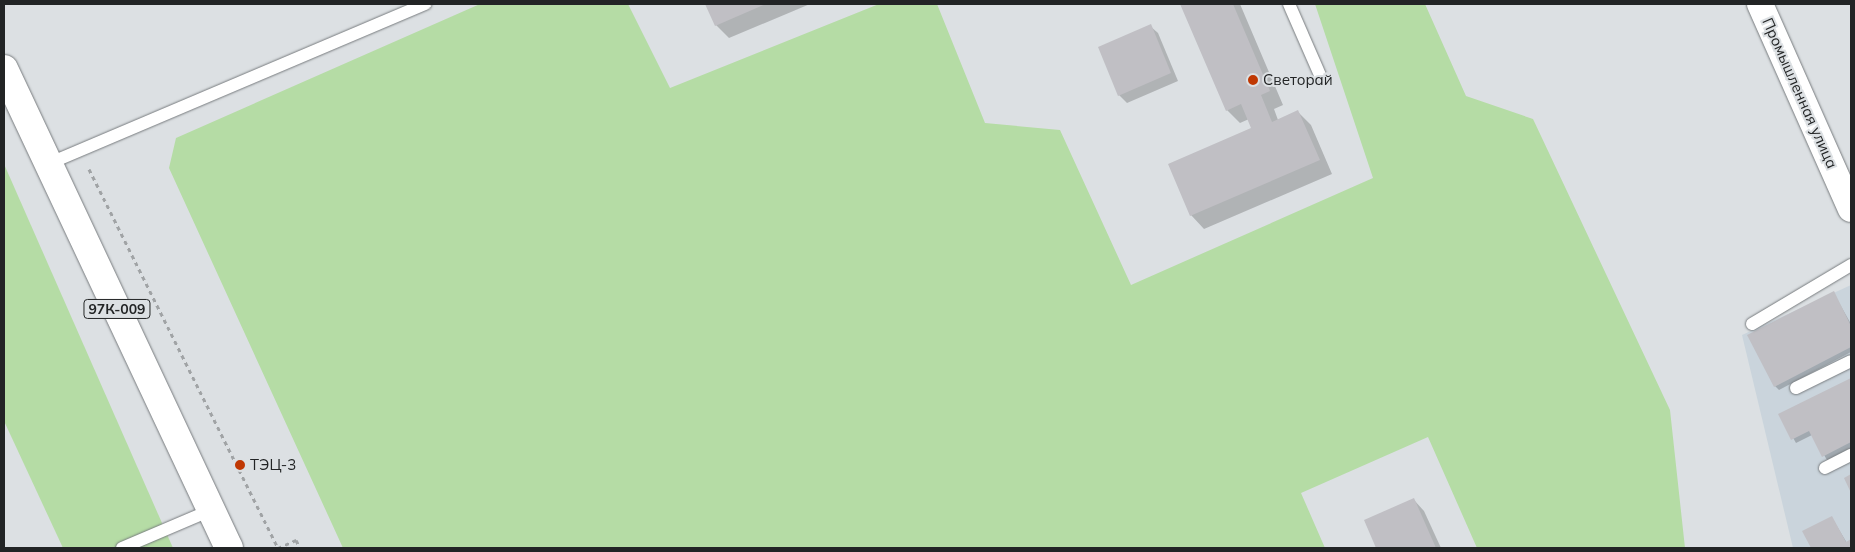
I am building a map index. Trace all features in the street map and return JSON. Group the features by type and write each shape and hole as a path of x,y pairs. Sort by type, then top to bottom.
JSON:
{"main road":[{"name":"97К-009","path":"4,69 229,548"}],"street":[{"name":"Промышленная улица","path":"1760,4 1844,173 1851,209"}],"lane":[{"path":"48,164 424,4"},
{"path":"1289,4 1320,76"},
{"path":"1752,324 1851,265"},
{"path":"1796,388 1851,361"},
{"path":"1825,468 1851,455"},
{"path":"122,548 211,510"}],"path":[{"path":"80,152 278,548 296,540 300,548"}],"shaded area":[{"path":"1851,285 1851,548 1793,548 1742,335"}],"green space":[{"path":"480,4 628,4 670,88 879,4 937,4 985,123 1060,130 1131,285 1373,178 1315,4 1425,4 1466,96 1533,119 1670,410 1685,548 1477,548 1428,437 1301,493 1325,548 343,548 169,168 176,138"},
{"path":"4,164 173,548 63,548 4,421"}],"building":[{"path":"705,4 766,4 715,26"},
{"path":"1180,4 1233,4 1270,91 1261,95 1272,122 1298,110 1320,160 1190,216 1168,164 1251,128 1241,104 1226,111"},
{"path":"1151,24 1171,73 1118,96 1098,47"},
{"path":"1834,291 1851,326 1851,347 1774,387 1747,335"},
{"path":"1851,378 1851,442 1822,457 1809,431 1791,440 1778,414"},
{"path":"1851,474 1851,493 1844,478"},
{"path":"1414,498 1436,548 1376,548 1364,520"},
{"path":"1832,516 1846,542 1851,539 1851,548 1811,548 1802,531"}],"place":[{"name":"Светорай","path":"1253,80"},
{"name":"ТЭЦ-3","path":"240,465"}]}
